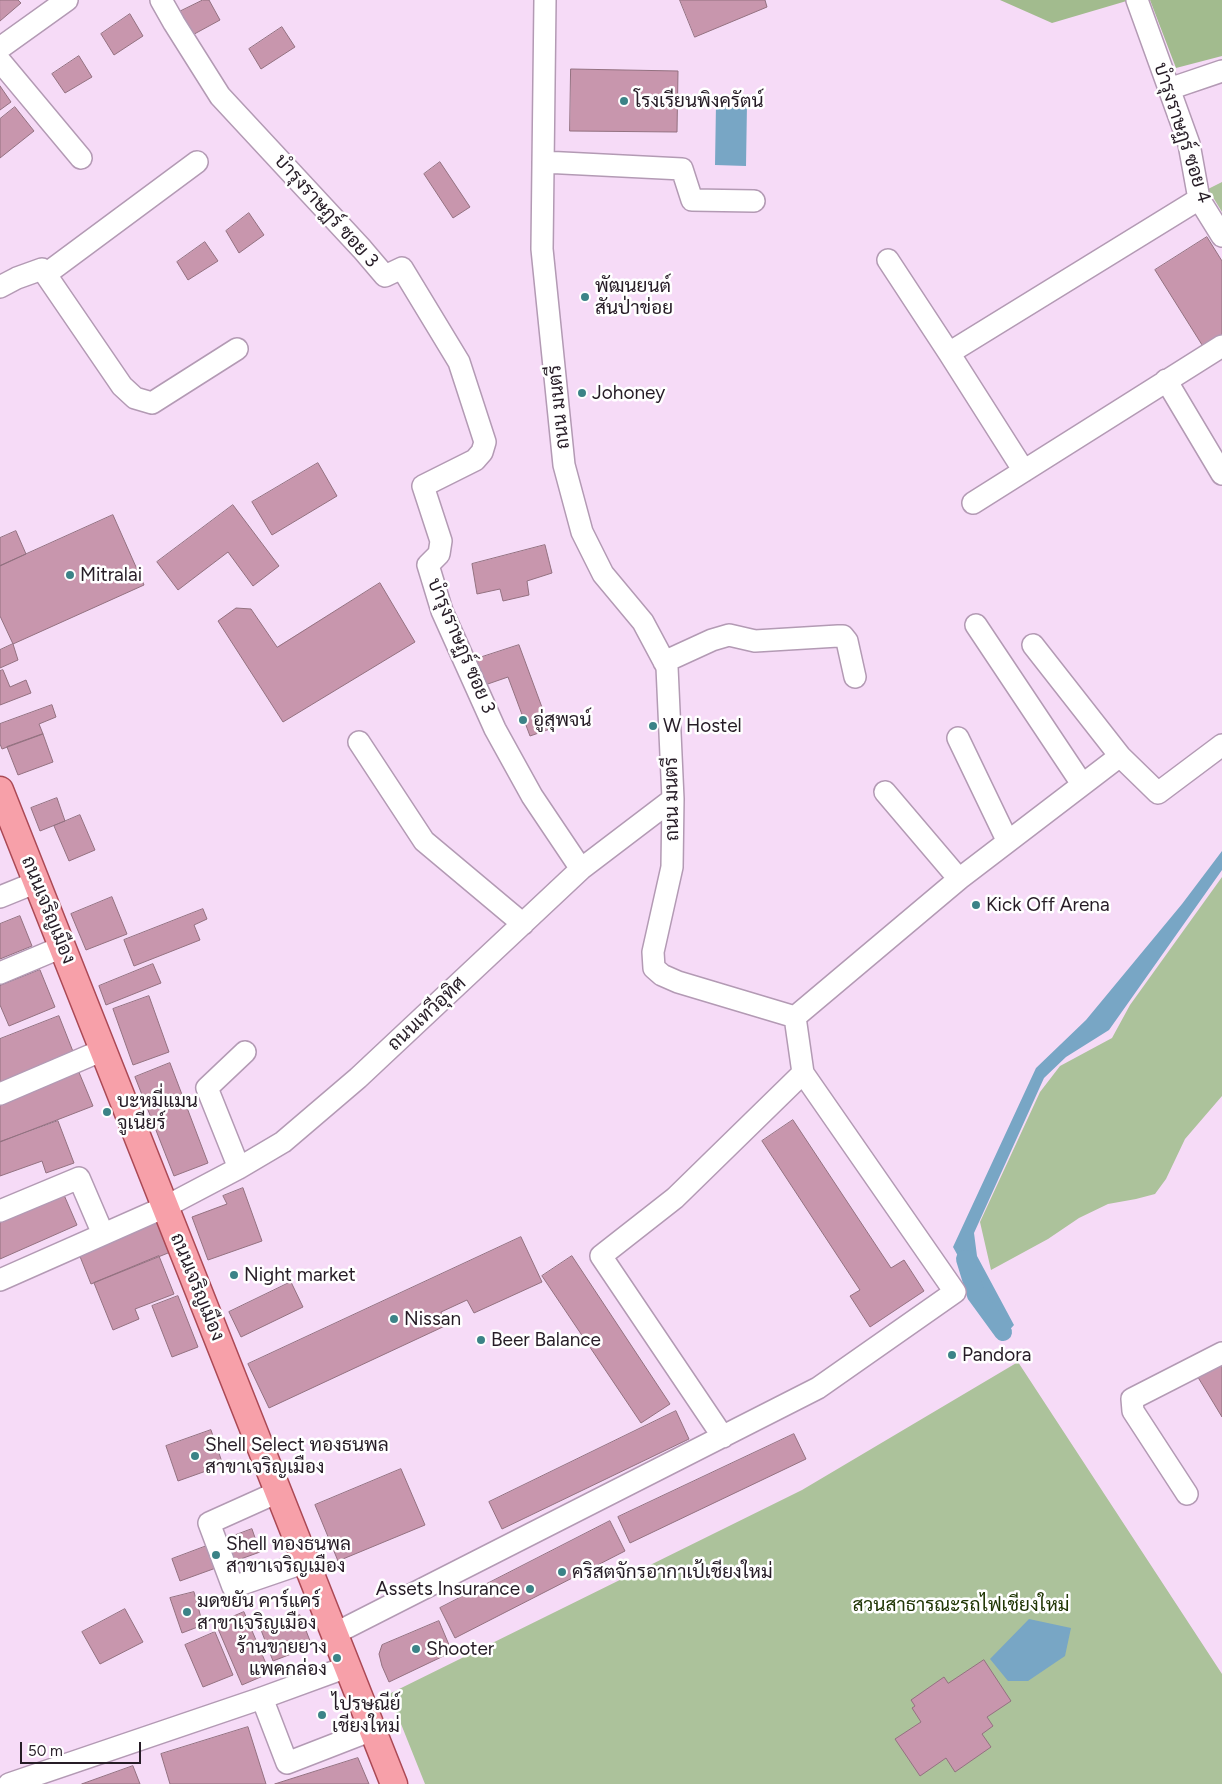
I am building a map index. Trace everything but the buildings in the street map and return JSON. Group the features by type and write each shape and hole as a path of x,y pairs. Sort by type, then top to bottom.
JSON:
{"main road":[{"name":"ถนนเจริญเมือง","path":"0,790 394,1784"}],"street":[{"path":"0,48 67,0"},
{"name":"บำรุงราษฏร์ ซอย 3","path":"161,0 220,96 385,276 402,268 459,362 485,442 482,452 475,460 423,486 441,541 439,554 428,565 442,611 495,728 532,796 581,869"},
{"name":"ถนน มนตรี","path":"544,0 542,249 564,464 582,532 603,574 643,622 667,667 673,799 672,867 653,952 654,968 662,975 678,982 795,1017"},
{"name":"บำรุงราษฏร์ ซอย 4","path":"1137,0 1189,144 1199,199 1222,236"},
{"path":"0,60 81,158"},
{"path":"1169,89 1222,70"},
{"path":"46,274 197,162"},
{"path":"543,162 682,169 692,200 754,201"},
{"path":"949,353 1199,199"},
{"path":"888,260 1024,471"},
{"path":"0,287 17,278 42,270 122,386 135,398 152,403 236,349"},
{"path":"973,503 1222,346"},
{"path":"1166,380 1222,474"},
{"path":"976,625 1082,784"},
{"path":"664,662 712,640 729,635 754,641 843,636 847,641 855,677"},
{"path":"1033,645 1120,756 1158,794 1222,745"},
{"path":"958,738 1007,840"},
{"path":"359,742 424,841 523,924"},
{"path":"334,1634 818,1388 955,1292 803,1073 795,1017 1007,840 1120,756"},
{"path":"885,792 959,879"},
{"name":"ถนนเทวีอุทิศ","path":"0,1280 165,1207 239,1168 283,1142 358,1078 581,869 673,799"},
{"path":"0,896 37,882"},
{"path":"0,973 62,947"},
{"path":"0,1094 103,1050"},
{"path":"239,1168 207,1088 245,1052"},
{"path":"723,1436 602,1256 675,1198 803,1073"},
{"path":"0,1211 79,1178 103,1234"},
{"path":"1187,1494 1134,1411 1132,1400 1222,1353"},
{"path":"278,1492 209,1523 233,1587 306,1562"},
{"path":"10,1784 347,1667"},
{"path":"262,1698 287,1763 372,1730"}],"green space":[{"path":"1000,0 1130,0 1052,23"},
{"path":"1150,0 1222,0 1222,56 1176,68"},
{"path":"1222,182 1222,212 1208,189"},
{"path":"1222,877 1222,1096 1185,1139 1166,1179 1155,1194 1108,1204 1079,1218 1048,1239 991,1270 980,1222 1040,1092 1060,1066 1112,1038 1130,1005"},
{"name":"สวนสาธารณะรถไฟเชียงใหม่","path":"1018,1362 1222,1674 1222,1784 425,1784 389,1694 802,1490"}],"water":[{"path":"716,104 747,104 746,166 715,165"},
{"path":"1222,851 1222,870 1109,1030 1066,1057 1044,1078 974,1233 977,1256 1014,1325 1003,1337 953,1247 1036,1068 1086,1020 1182,904"},
{"path":"1029,1619 1071,1628 1065,1656 1028,1681 1008,1681 990,1659"}],"waterway":[{"path":"965,1259 976,1295 1003,1332"}],"place":[{"name":"โรงเรียนพิงครัตน์","path":"624,101"},
{"name":"พัฒนยนต์ สันป่าข่อย","path":"585,297"},
{"name":"Johoney","path":"582,393"},
{"name":"Mitralai","path":"70,575"},
{"name":"อู่สุพจน์","path":"523,720"},
{"name":"W Hostel","path":"653,726"},
{"name":"Kick Off Arena","path":"976,905"},
{"name":"บะหมี่แมน จูเนียร์","path":"107,1112"},
{"name":"Night market","path":"234,1275"},
{"name":"Nissan","path":"394,1319"},
{"name":"Beer Balance","path":"481,1340"},
{"name":"Pandora","path":"952,1355"},
{"name":"Shell Select ทองธนพล สาขาเจริญเมือง","path":"195,1456"},
{"name":"Shell ทองธนพล สาขาเจริญเมือง","path":"216,1555"},
{"name":"คริสตจักรอากาเป้เชียงใหม่","path":"562,1572"},
{"name":"Assets Insurance","path":"530,1589"},
{"name":"มดขยัน คาร์แคร์ สาขาเจริญเมือง","path":"187,1612"},
{"name":"Shooter","path":"416,1649"},
{"name":"ร้านขายยาง แพคกล่อง","path":"337,1658"},
{"name":"ไปรษณีย์ เชียงใหม่","path":"322,1715"}]}
